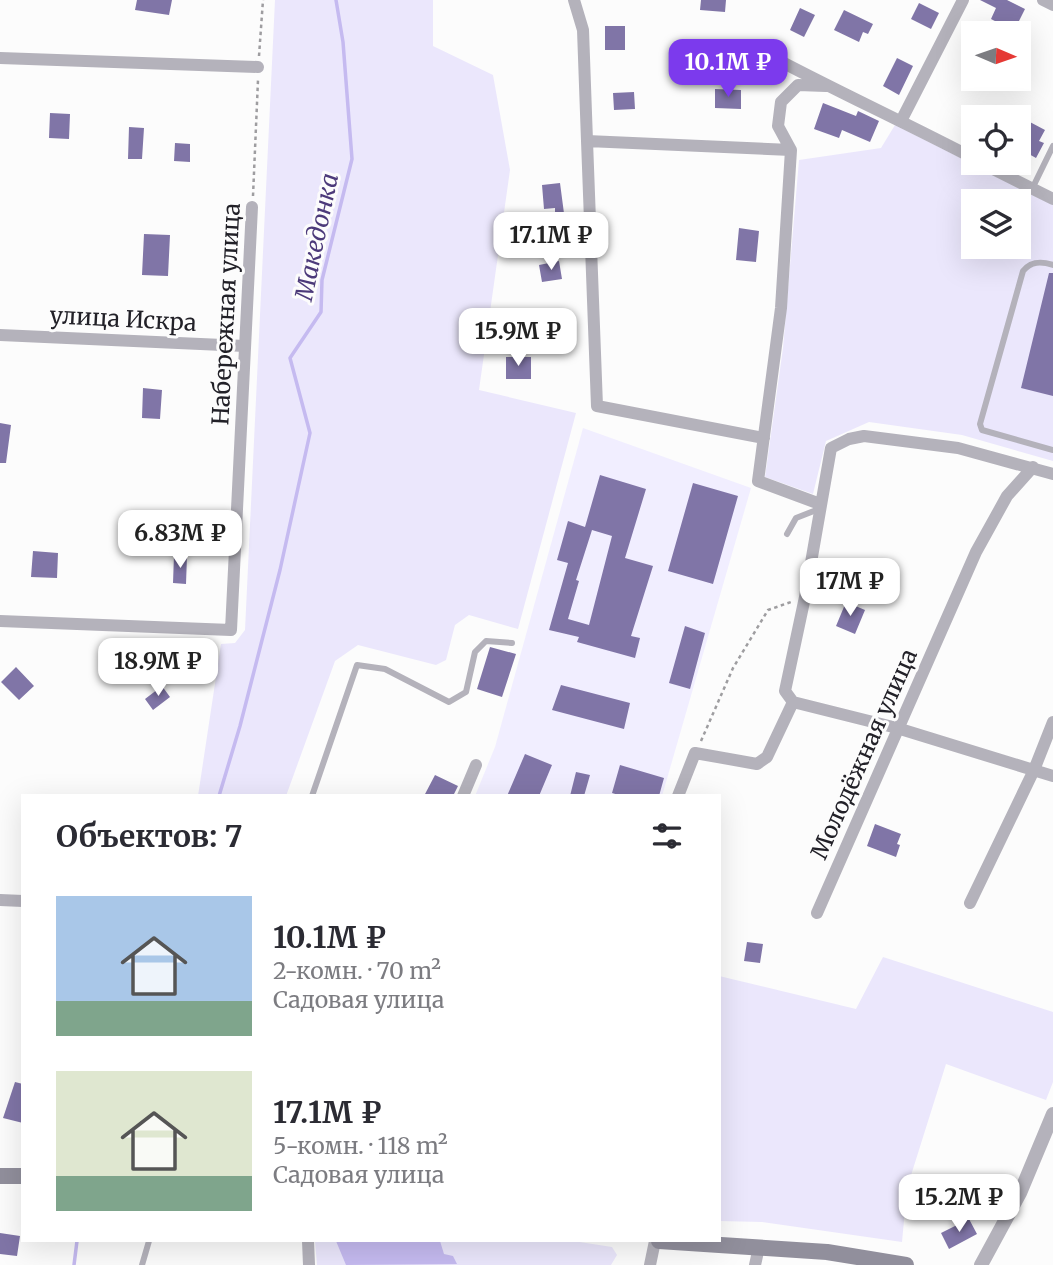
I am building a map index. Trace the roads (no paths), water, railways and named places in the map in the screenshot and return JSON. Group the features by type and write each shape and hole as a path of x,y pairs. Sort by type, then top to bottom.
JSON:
{"main road":[{"path":"0,1176 21,1176"},
{"path":"674,1242 853,1255 906,1265"}],"street":[{"path":"574,0 583,30 597,406 764,438"},
{"path":"901,121 962,0"},
{"path":"1043,0 1053,5"},
{"path":"759,50 825,86 961,152"},
{"path":"0,58 258,67"},
{"path":"820,506 758,481 781,308 791,150 778,126 781,102 798,85 825,86"},
{"path":"587,141 791,150"},
{"path":"1005,175 1053,199"},
{"name":"Набережная улица","path":"0,621 232,630 252,207"},
{"name":"улица Искра","path":"0,335 245,346"},
{"path":"1053,474 958,448 864,436 849,439 831,448 805,597 785,691 793,702 897,728 1053,776"},
{"name":"Молодёжная улица","path":"817,913 976,552 1007,496 1033,467"},
{"path":"679,794 695,753 757,764 767,757 793,702"},
{"path":"970,903 1034,770 1053,722"},
{"path":"464,794 476,765"},
{"path":"0,900 21,901"},
{"path":"981,1265 1020,1193 1053,1114"},
{"path":"308,1242 309,1265"},
{"path":"650,1265 657,1242"},
{"path":"755,1265 759,1247"}],"lane":[{"path":"1032,189 1053,146"},
{"path":"1053,265 1043,262 1028,264 1023,271 980,424 982,430 1053,450"},
{"path":"787,534 796,518 820,506"},
{"path":"313,794 357,665 385,669 449,702 466,692 475,652 486,641 512,643"},
{"path":"142,1265 149,1242"}],"waterway":[{"name":"Македонка","path":"220,794 280,570 310,433 290,358 321,312 322,280 352,159 343,42 336,0"},
{"name":"Македонка","path":"74,1265 77,1242"}]}
